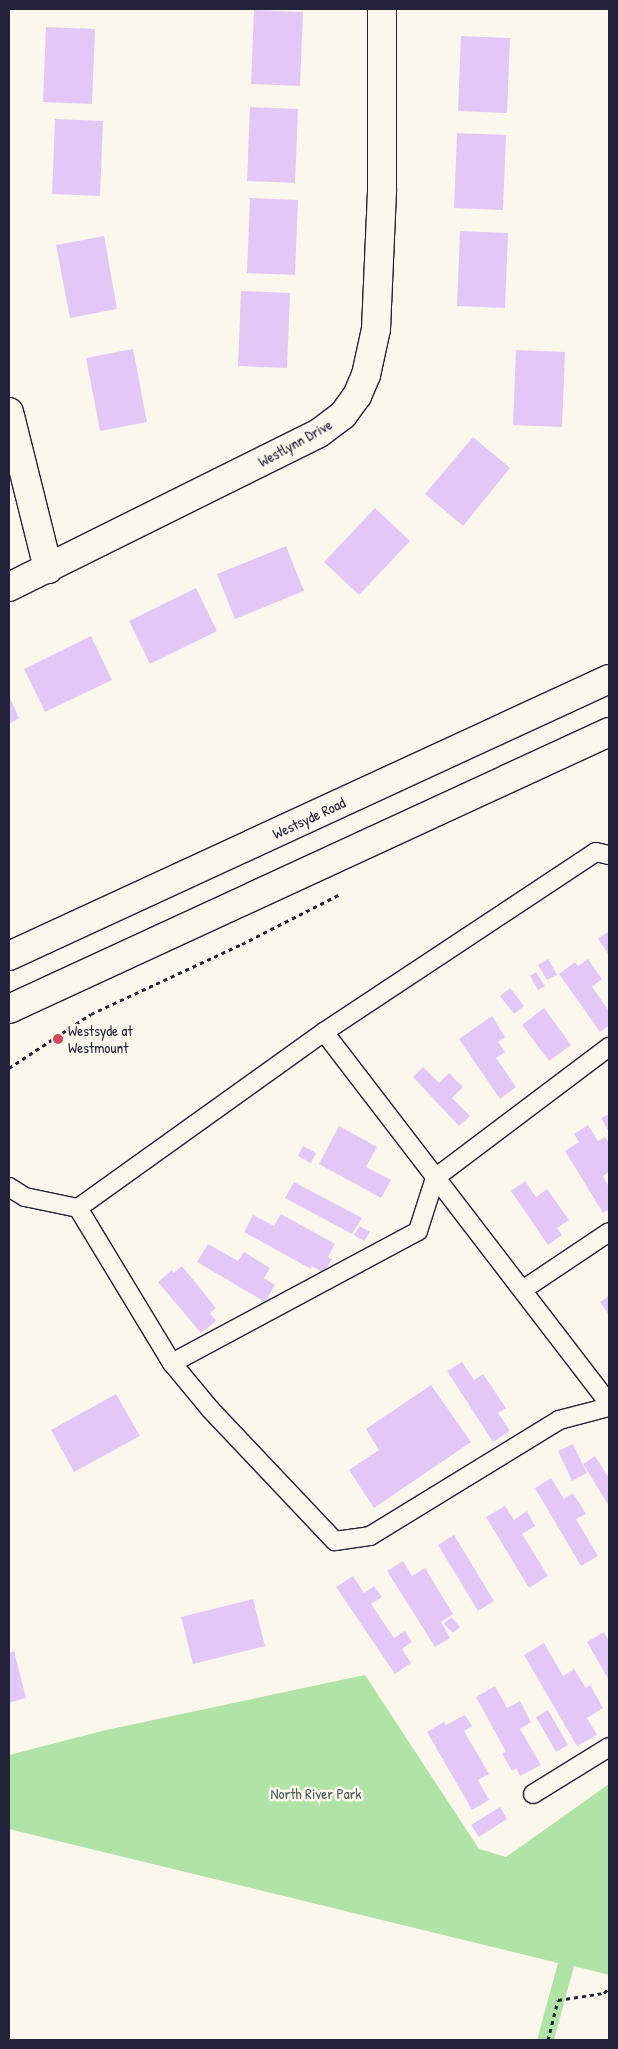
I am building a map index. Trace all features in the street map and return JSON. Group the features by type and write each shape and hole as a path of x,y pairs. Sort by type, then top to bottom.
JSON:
{"main road":[{"name":"Westlynn Drive","path":"9,587 319,433 343,415 357,396 366,375 376,329 382,189 382,9"},
{"path":"9,412 48,569"},
{"name":"Westsyde Road","path":"9,956 609,679"},
{"path":"9,1009 609,732"}],"lane":[{"path":"78,1208 324,1032 596,852 609,855"},
{"path":"9,1187 25,1197 78,1208 172,1363 210,1409 335,1541 370,1536 559,1420 609,1405 524,1289 435,1178 324,1032"},
{"path":"172,1363 418,1231 435,1178 609,1047"},
{"path":"524,1289 609,1232"},
{"path":"533,1794 609,1747"}],"path":[{"path":"9,1068 91,1014 242,944 345,891"},
{"path":"548,2040 558,2000 604,1993 609,1988"}],"green space":[{"name":"North River Park","path":"365,1675 479,1849 506,1857 609,1784 609,1975 574,1966 554,2040 537,2040 558,1963 9,1829 9,1755 106,1730"}],"building":[{"path":"254,10 303,12 300,86 251,84"},
{"path":"46,27 95,29 92,104 43,102"},
{"path":"461,36 510,38 507,113 458,111"},
{"path":"250,107 298,109 295,183 247,181"},
{"path":"55,119 103,121 100,196 52,194"},
{"path":"457,133 506,135 503,210 454,208"},
{"path":"250,198 298,200 295,275 247,273"},
{"path":"460,231 508,233 505,308 457,306"},
{"path":"104,236 117,309 70,318 56,245"},
{"path":"241,291 290,293 287,368 238,366"},
{"path":"133,349 147,422 100,431 86,358"},
{"path":"516,350 565,352 562,427 513,425"},
{"path":"473,437 510,468 463,526 425,494"},
{"path":"375,508 410,541 359,595 324,562"},
{"path":"286,546 304,591 235,619 217,574"},
{"path":"196,588 217,631 150,664 129,621"},
{"path":"91,636 112,680 45,712 24,669"},
{"path":"9,696 19,718 9,724"},
{"path":"609,931 609,955 598,939"},
{"path":"548,959 557,975 547,980 538,965"},
{"path":"588,959 602,979 592,987 609,1011 609,1026 600,1032 559,974 575,962 578,966"},
{"path":"536,972 545,986 538,990 530,976"},
{"path":"510,988 524,1006 514,1014 500,996"},
{"path":"544,1008 571,1045 549,1061 522,1025"},
{"path":"492,1016 505,1037 498,1042 505,1052 496,1058 516,1087 500,1099 459,1039"},
{"path":"423,1067 439,1083 449,1073 463,1087 452,1098 470,1116 459,1126 413,1077"},
{"path":"609,1114 609,1132 601,1118"},
{"path":"588,1125 598,1141 605,1137 609,1143 609,1172 603,1176 609,1187 609,1209 603,1213 565,1151 579,1142 574,1134"},
{"path":"339,1126 377,1147 366,1167 391,1180 381,1198 319,1164"},
{"path":"303,1146 316,1153 311,1163 298,1156"},
{"path":"525,1181 536,1197 547,1189 569,1220 557,1228 562,1235 548,1245 511,1191"},
{"path":"294,1182 362,1218 352,1234 285,1198"},
{"path":"281,1214 335,1244 328,1257 332,1259 324,1273 312,1266 311,1269 244,1232 253,1215 274,1226"},
{"path":"360,1226 370,1232 364,1241 354,1235"},
{"path":"208,1244 238,1261 244,1252 270,1268 264,1278 275,1285 265,1302 197,1262"},
{"path":"182,1266 216,1308 210,1313 216,1321 201,1333 158,1282 172,1270 174,1273"},
{"path":"609,1296 609,1315 600,1302"},
{"path":"462,1362 474,1380 483,1374 506,1408 498,1413 510,1431 493,1442 447,1371"},
{"path":"431,1385 471,1442 374,1508 349,1470 379,1450 366,1429"},
{"path":"116,1394 140,1436 74,1472 51,1430"},
{"path":"573,1444 587,1473 572,1481 558,1451"},
{"path":"595,1456 609,1478 609,1506 583,1464"},
{"path":"551,1478 564,1499 573,1493 586,1514 576,1519 598,1556 581,1566 535,1488"},
{"path":"505,1506 514,1520 527,1511 535,1526 522,1534 548,1576 529,1588 486,1517"},
{"path":"454,1535 494,1601 478,1611 438,1545"},
{"path":"403,1561 412,1576 425,1568 453,1614 441,1622 450,1638 435,1647 387,1571"},
{"path":"353,1576 364,1593 374,1586 382,1597 371,1604 394,1638 405,1631 412,1642 402,1649 411,1663 395,1674 336,1587"},
{"path":"253,1599 265,1646 193,1664 181,1617"},
{"path":"451,1617 460,1627 453,1633 444,1624"},
{"path":"604,1632 609,1641 609,1680 587,1642"},
{"path":"544,1643 563,1676 574,1669 586,1688 590,1685 603,1708 587,1718 597,1735 577,1746 524,1655"},
{"path":"14,1651 26,1698 9,1703 9,1653"},
{"path":"495,1686 507,1708 520,1701 531,1722 520,1729 541,1765 520,1776 516,1768 512,1771 502,1754 506,1752 476,1697"},
{"path":"548,1710 568,1745 556,1752 536,1717"},
{"path":"465,1715 472,1726 464,1731 489,1774 478,1780 489,1800 472,1810 427,1732 444,1722 446,1725"},
{"path":"500,1807 507,1819 479,1837 471,1825"}],"place":[{"name":"Westsyde at Westmount","path":"58,1039"}]}
